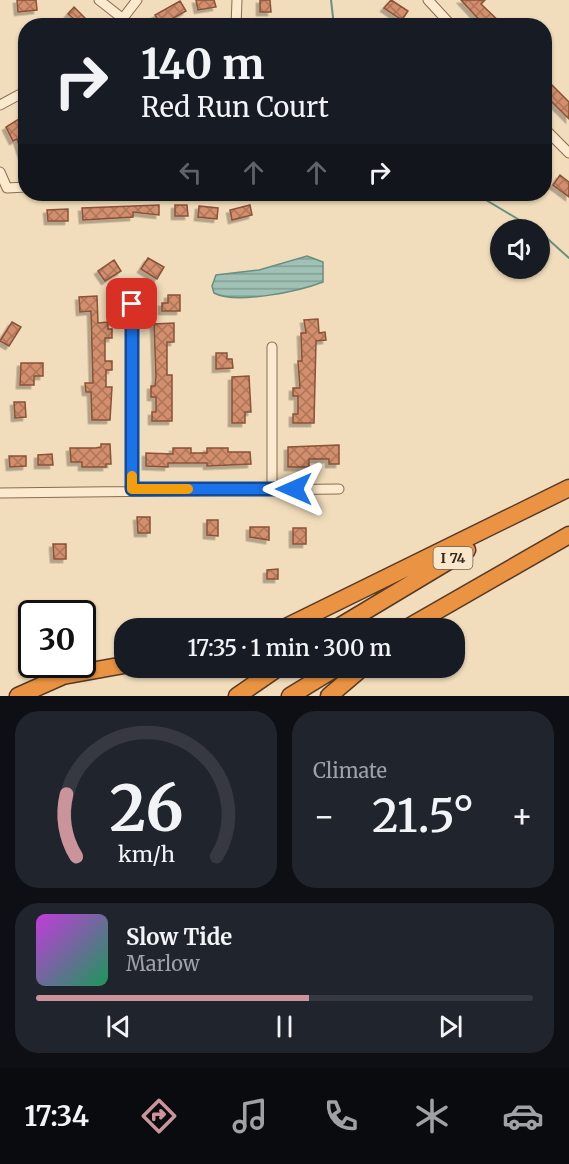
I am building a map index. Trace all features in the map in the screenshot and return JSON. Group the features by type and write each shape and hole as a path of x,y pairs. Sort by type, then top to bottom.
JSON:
{"highway":[{"path":"305,618 569,489"},
{"name":"I 74","path":"354,618 569,489"},
{"name":"I 74","path":"426,618 569,535"},
{"path":"18,696 63,676 114,667"},
{"path":"237,696 263,678"},
{"path":"290,696 320,678"},
{"path":"329,696 350,678"}],"street":[{"path":"99,0 115,18"},
{"path":"122,18 137,0"},
{"path":"236,18 237,0"},
{"path":"428,0 445,18"},
{"path":"0,105 18,95"},
{"path":"552,136 569,153"},
{"path":"0,172 7,188 18,188"},
{"path":"132,304 132,489"},
{"path":"272,347 272,489"},
{"path":"0,493 132,489 339,489"}],"water":[{"path":"307,256 323,262 323,282 284,293 252,297 237,298 214,293 212,286 216,275 259,270"}],"building":[{"path":"17,0 36,0 37,10 18,12"},
{"path":"196,0 214,0 216,7 198,10"},
{"path":"260,0 270,0 271,12 260,12"},
{"path":"391,0 408,11 403,18 399,18 384,8"},
{"path":"461,0 485,0 481,4 496,18 478,18"},
{"path":"180,1 186,11 174,18 157,18 155,15"},
{"path":"74,7 85,18 73,18 68,14"},
{"path":"552,85 569,102 569,119 552,102"},
{"path":"18,120 18,142 17,139 13,141 6,127"},
{"path":"560,175 569,182 569,197 553,185"},
{"path":"159,205 159,215 133,212 133,217 83,220 82,208"},
{"path":"175,205 187,205 188,216 175,216"},
{"path":"250,205 252,215 232,220 230,210"},
{"path":"199,206 218,208 217,219 198,217"},
{"path":"68,209 68,221 48,221 47,210"},
{"path":"148,258 164,267 157,279 141,269"},
{"path":"114,260 121,271 105,281 98,271"},
{"path":"168,295 180,295 180,311 162,311 162,303 168,303"},
{"path":"97,296 98,323 108,322 108,329 112,329 112,338 105,338 105,361 112,361 112,370 106,370 106,387 112,387 110,420 92,420 91,392 86,392 85,383 93,383 91,311 80,312 79,297"},
{"path":"318,319 319,333 325,332 326,340 316,341 314,423 293,423 293,414 298,414 298,396 293,396 293,388 300,388 298,361 302,361 301,333 306,333 304,320"},
{"path":"12,322 21,327 9,346 0,341"},
{"path":"174,323 174,342 167,342 167,375 172,375 172,421 152,421 152,412 156,412 156,397 151,397 151,386 155,386 156,376 154,324"},
{"path":"216,353 227,353 227,359 232,359 233,368 216,369"},
{"path":"21,363 43,363 43,376 34,376 34,385 20,385"},
{"path":"249,376 251,412 245,412 245,423 232,423 232,377"},
{"path":"14,402 25,402 26,417 15,418"},
{"path":"101,444 110,444 111,464 106,464 106,467 82,467 82,462 71,462 70,448 96,448 101,447"},
{"path":"339,445 339,464 329,464 329,459 309,459 309,467 288,467 288,447"},
{"path":"173,448 191,448 191,453 207,453 207,448 228,448 228,452 250,452 251,464 207,466 207,463 168,463 168,467 146,466 146,453 173,454"},
{"path":"52,454 53,465 38,465 38,455"},
{"path":"9,456 26,456 26,466 10,467"},
{"path":"137,517 150,517 150,533 138,533"},
{"path":"207,520 218,520 218,536 207,535"},
{"path":"250,527 269,527 269,540 250,537"},
{"path":"293,528 306,528 306,544 293,544"},
{"path":"53,544 66,544 66,559 54,559"},
{"path":"278,569 278,579 267,579 267,570"}],"waterway":[{"path":"331,0 333,18"},
{"path":"488,201 518,219"},
{"path":"550,241 569,258"}],"slow traffic":[{"path":"132,476 132,489 188,489"}],"route":[{"path":"132,304 132,489 294,489"}]}
